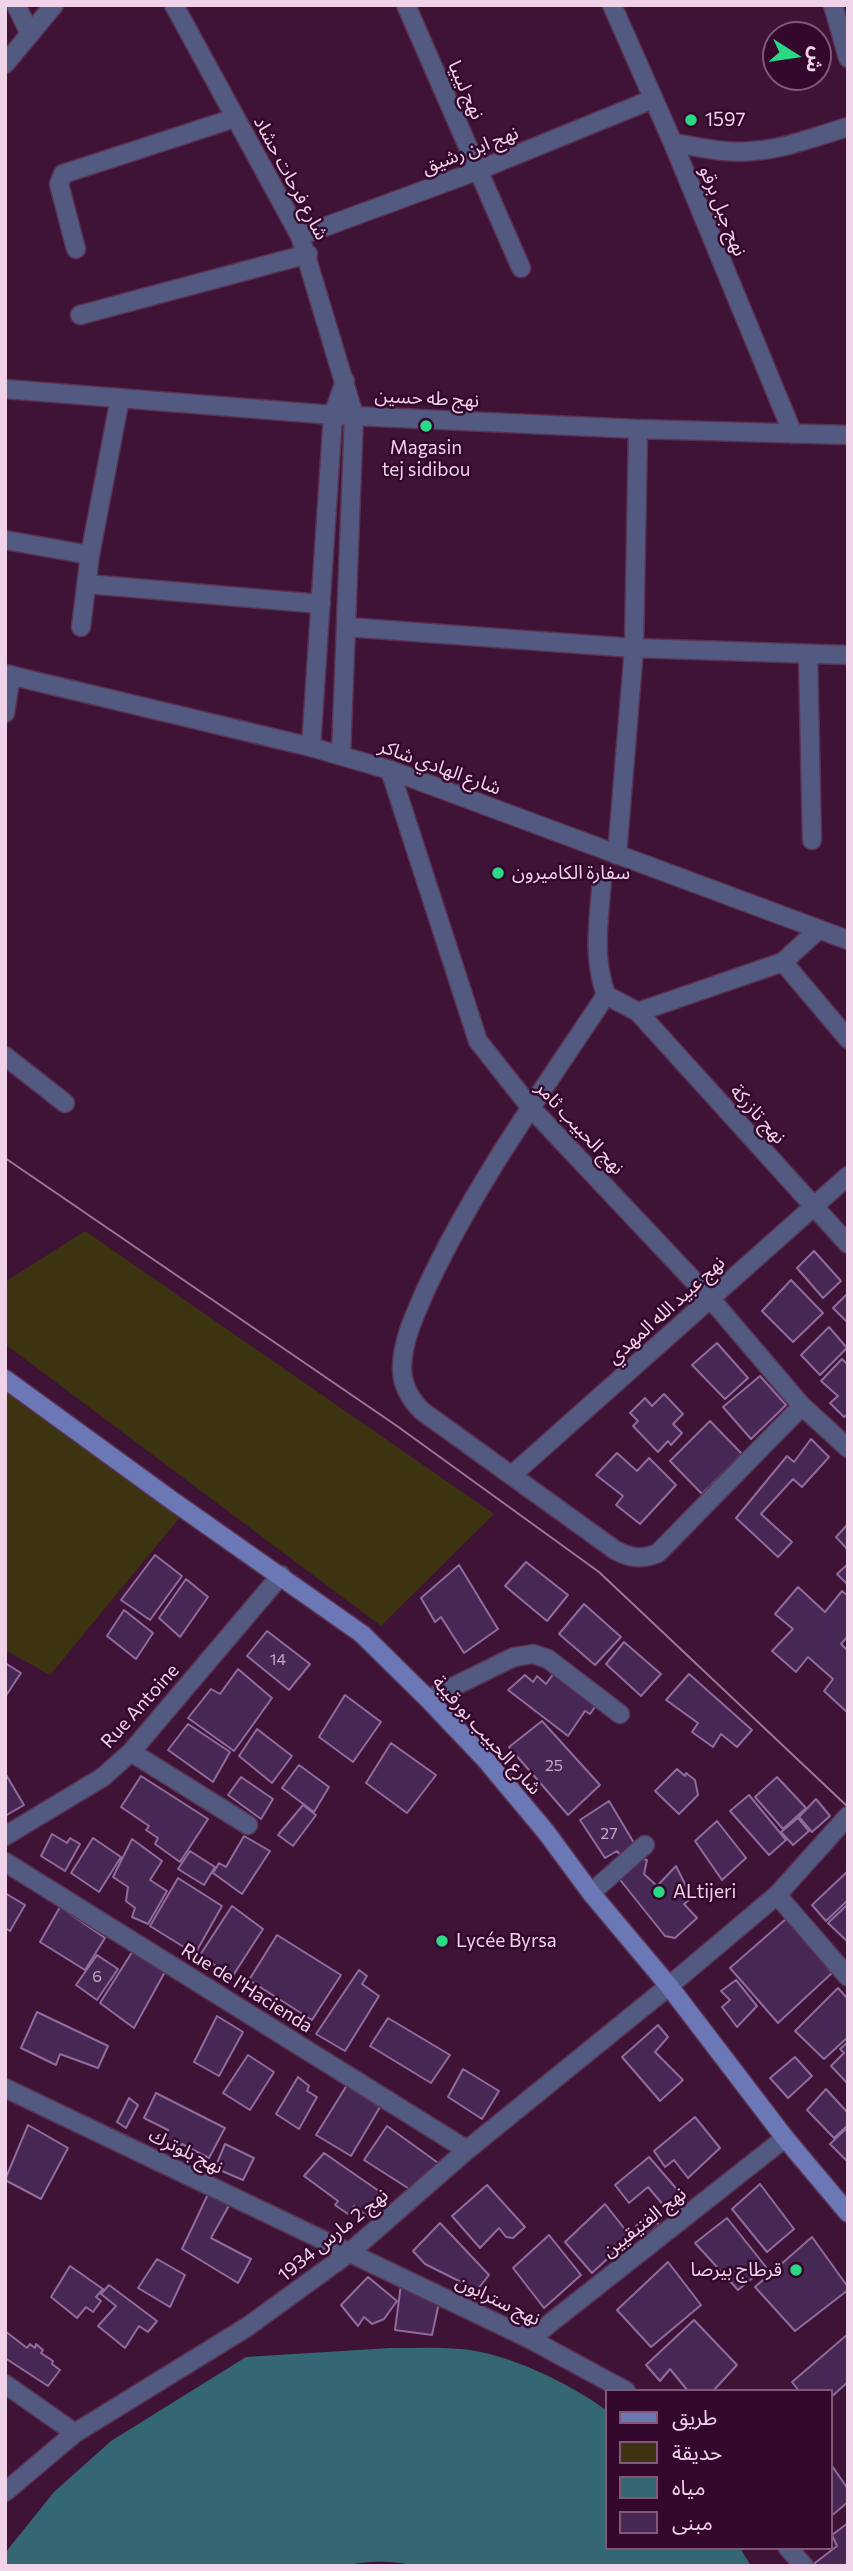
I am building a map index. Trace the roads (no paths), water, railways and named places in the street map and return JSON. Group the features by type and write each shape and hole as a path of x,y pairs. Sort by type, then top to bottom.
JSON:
{"main road":[{"name":"شارع الحبيب بورقيبة","path":"5,1379 362,1634 428,1699 485,1759 537,1821 591,1893 848,2213"}],"street":[{"path":"16,5 30,34"},
{"path":"5,64 54,5"},
{"name":"شارع فرحات حشاد","path":"174,5 300,236 354,415 341,755"},
{"name":"نهج ليبيا","path":"406,5 521,268"},
{"name":"نهج جبل برقو","path":"612,5 673,144 793,434"},
{"path":"833,5 848,58"},
{"name":"نهج ابن رشيق","path":"300,236 479,170 653,99"},
{"path":"76,249 59,184 63,174 235,118"},
{"path":"673,144 731,152 755,151 848,127"},
{"path":"80,315 307,254"},
{"path":"311,747 333,415 345,381"},
{"name":"نهج طه حسين","path":"5,389 333,415 638,429 848,435"},
{"path":"80,627 90,555 120,398"},
{"path":"617,855 634,648 638,429"},
{"path":"5,540 90,555"},
{"path":"87,584 321,604"},
{"path":"346,627 634,648 848,655"},
{"path":"808,655 812,840"},
{"path":"5,713 8,674"},
{"name":"شارع الهادي شاكر","path":"8,674 311,747 390,770 848,940"},
{"name":"نهج الحبيب ثامر","path":"390,770 478,1041 531,1108 710,1298 802,1406 848,1448"},
{"path":"602,879 596,952 598,973 606,995 531,1108 442,1256 413,1319 402,1360 403,1380 414,1402 422,1411 615,1550 633,1557 648,1558 658,1553 802,1406"},
{"path":"638,1012 783,962 819,929"},
{"path":"783,962 848,1039"},
{"name":"نهج تازركة","path":"606,995 638,1012 848,1244"},
{"path":"5,1056 65,1103"},
{"name":"نهج عبيد الله المهدي","path":"512,1475 848,1176"},
{"name":"Rue Antoine","path":"5,1836 95,1783 131,1752 281,1575"},
{"path":"428,1699 514,1657 534,1654 548,1659 620,1714"},
{"path":"131,1752 248,1825"},
{"name":"نهج 2 مارس 1934","path":"5,2492 75,2433 247,2328 349,2253 467,2150 777,1895 848,1816"},
{"path":"591,1893 645,1845"},
{"name":"Rue de l'Hacienda","path":"5,1862 467,2150"},
{"path":"777,1895 848,1977"},
{"name":"نهج بلوترك","path":"5,2088 349,2253"},
{"name":"نهج الفنيقيين","path":"530,2339 785,2137"},
{"name":"نهج سترابون","path":"349,2253 530,2339 621,2389"},
{"path":"5,2384 75,2433"},
{"path":"790,2550 804,2566"}],"water":[{"path":"390,2348 444,2348 479,2352 518,2363 556,2380 604,2409 604,2550 741,2550 751,2566 417,2566 381,2562 345,2566 5,2566 5,2553 54,2492 111,2441 246,2357"}],"tram line":[{"path":"5,1158 397,1426 599,1572 848,1807"}],"place":[{"name":"1597","path":"691,120"},
{"name":"Magasin tej sidibou","path":"426,426"},
{"name":"سفارة الكاميرون","path":"498,873"},
{"name":"ALtijeri","path":"659,1892"},
{"name":"Lycée Byrsa","path":"442,1941"},
{"name":"قرطاج بيرصا","path":"796,2270"}]}
